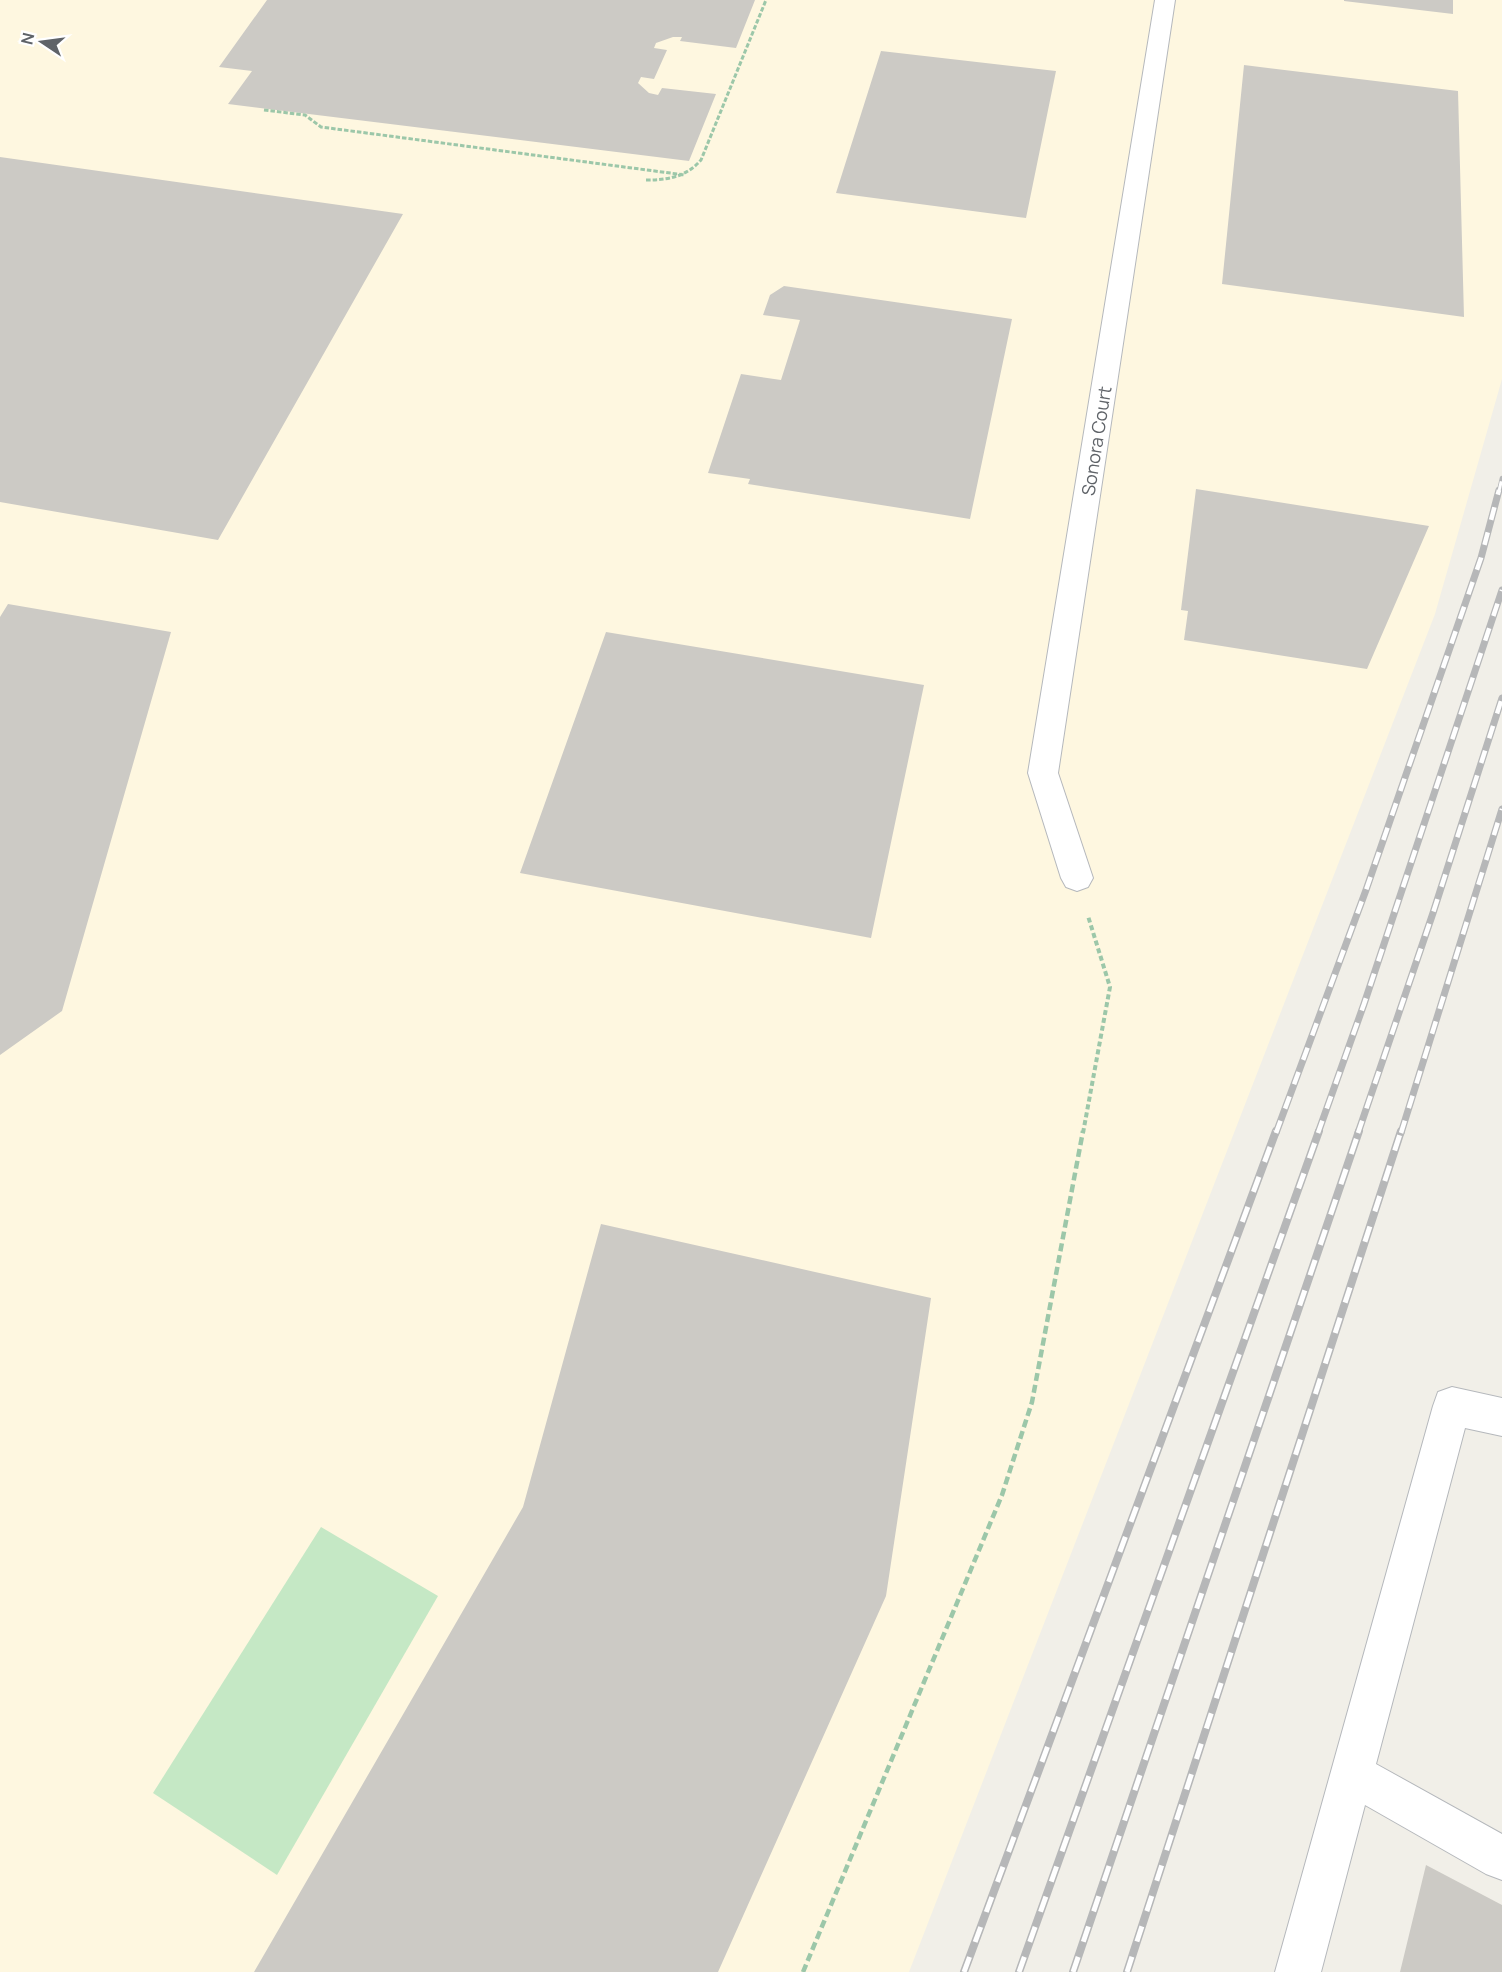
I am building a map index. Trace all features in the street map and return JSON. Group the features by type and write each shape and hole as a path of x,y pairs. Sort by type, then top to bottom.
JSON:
{"street":[{"name":"Sonora Court","path":"1077,878 1043,773 1165,0"},
{"path":"1298,1972 1452,1406 1502,1417"},
{"path":"1352,1774 1502,1858"}],"path":[{"path":"646,180 670,179 685,175 701,160 766,0"},
{"path":"264,110 305,115 321,127 685,175"},
{"path":"803,1972 1002,1495 1032,1402 1110,987 1077,878"}],"shaded area":[{"path":"0,0 1502,0 1502,379 1435,614 909,1972 0,1972"}],"green space":[{"path":"321,1527 438,1596 277,1875 153,1793"}],"building":[{"path":"267,0 755,0 736,48 680,41 682,37 673,37 656,43 654,48 667,50 654,79 641,77 638,83 649,93 658,95 662,88 716,94 689,161 228,104 252,71 219,67"},
{"path":"1453,0 1453,14 1344,1"},
{"path":"881,51 1056,71 1026,218 836,193"},
{"path":"1244,65 1458,91 1464,317 1222,284"},
{"path":"0,157 403,214 218,540 0,502"},
{"path":"784,286 1012,319 970,519 748,484 750,479 708,473 741,374 781,380 800,320 763,315 770,295"},
{"path":"1196,489 1429,526 1367,669 1184,640 1188,611 1181,610"},
{"path":"8,604 171,632 62,1011 0,1055 0,617"},
{"path":"606,632 924,685 871,938 520,873"},
{"path":"601,1224 931,1298 886,1596 718,1972 254,1972 523,1507"},
{"path":"1426,1865 1502,1905 1502,1972 1400,1972"}],"railway":[{"path":"1499,491 1502,478"},
{"path":"1276,1133 1366,890 1481,558 1499,490"},
{"path":"1318,1133 1364,1004 1502,590"},
{"path":"1358,1133 1433,913 1502,698"},
{"path":"1401,1133 1502,809"},
{"path":"964,1972 1276,1131"},
{"path":"1019,1972 1319,1131"},
{"path":"1073,1972 1359,1131"},
{"path":"1127,1972 1401,1131"}]}
